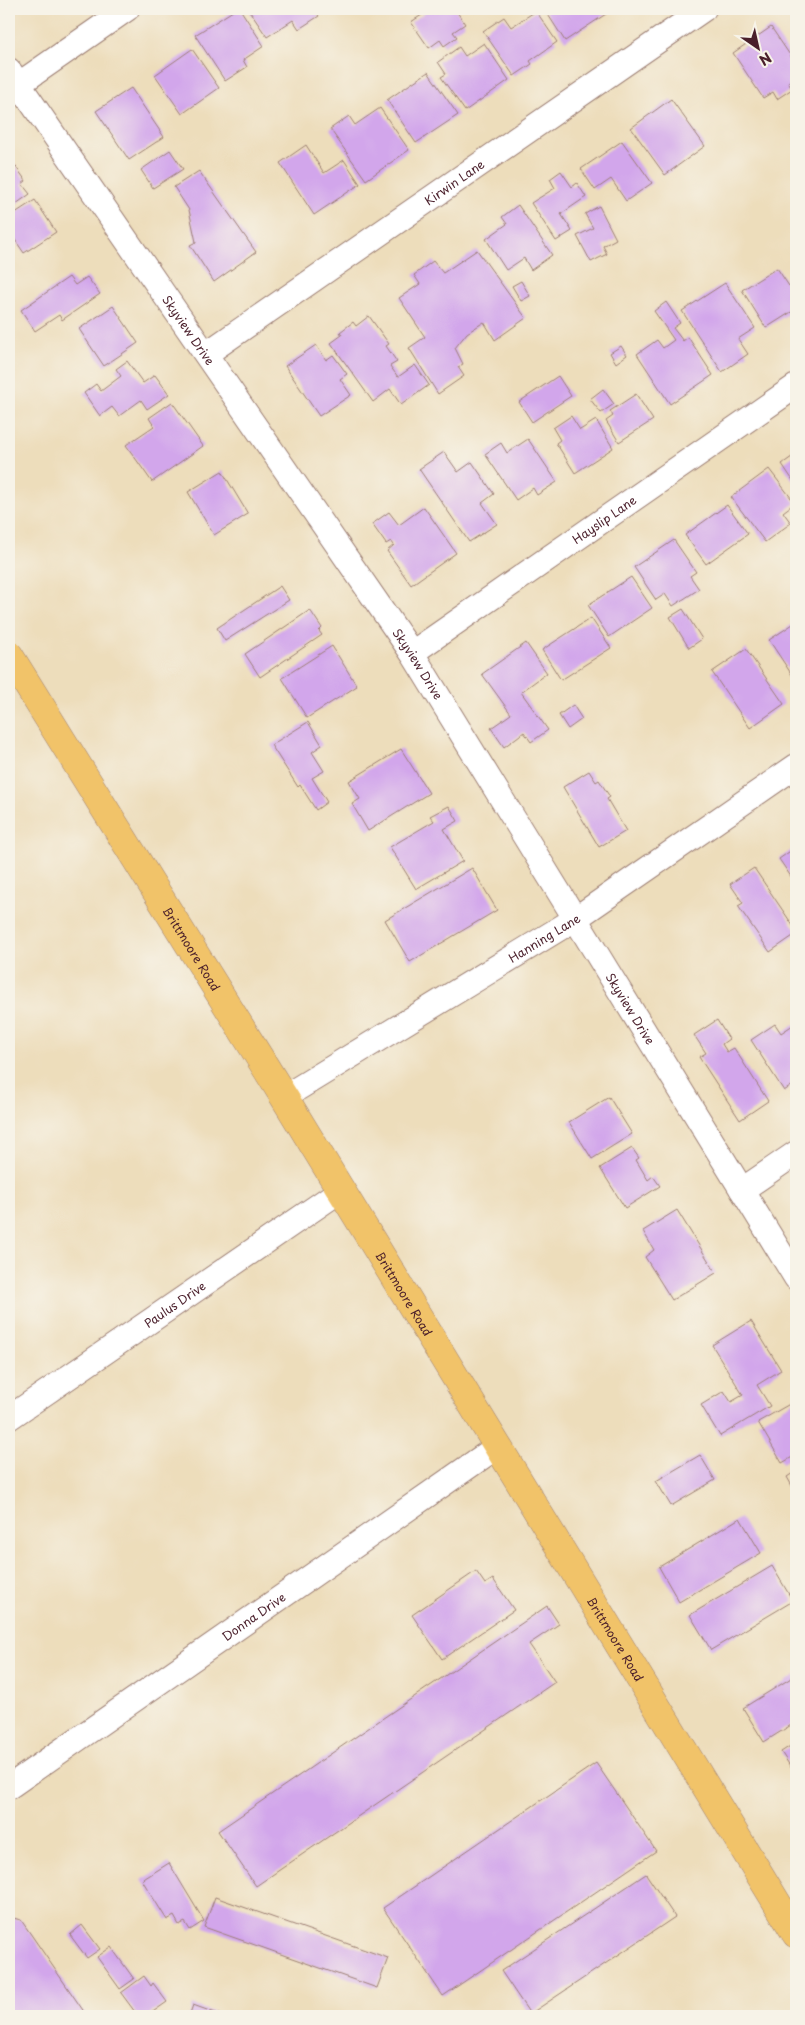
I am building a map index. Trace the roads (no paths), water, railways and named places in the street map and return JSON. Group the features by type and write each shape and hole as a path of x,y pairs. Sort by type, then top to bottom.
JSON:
{"main road":[{"name":"Brittmoore Road","path":"9,655 284,1097 796,1934"}],"street":[{"path":"12,81 127,9"},
{"name":"Kirwin Lane","path":"206,354 704,9"},
{"name":"Skyview Drive","path":"12,81 206,354 412,653 796,1278"},
{"name":"Hayslip Lane","path":"412,653 796,386"},
{"name":"Hanning Lane","path":"284,1097 575,919 796,766"},
{"path":"742,1190 796,1153"},
{"name":"Paulus Drive","path":"9,1418 341,1190"},
{"name":"Donna Drive","path":"9,1788 498,1446"}]}
